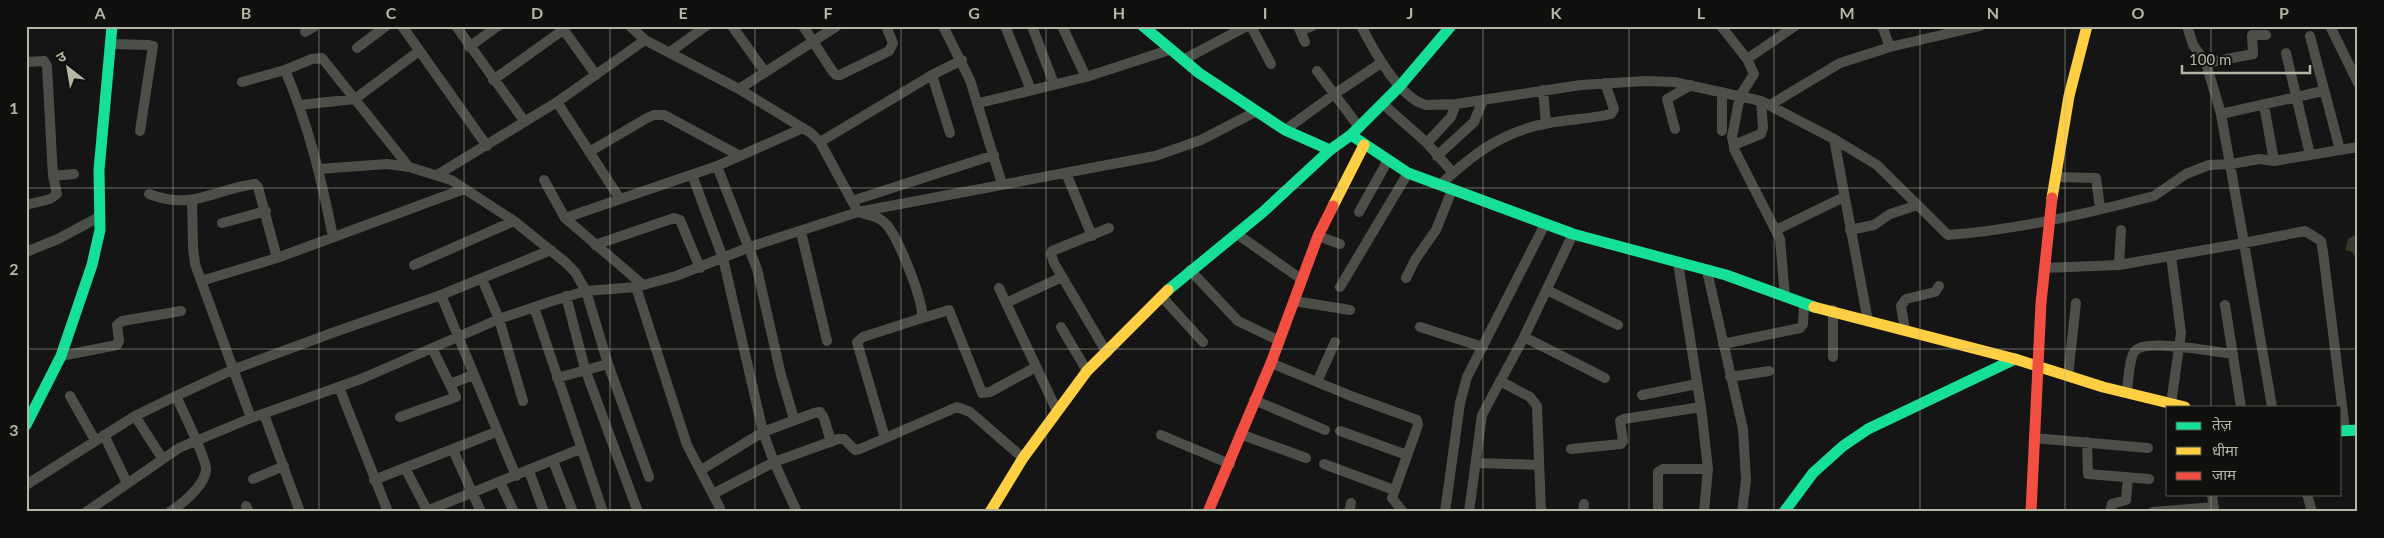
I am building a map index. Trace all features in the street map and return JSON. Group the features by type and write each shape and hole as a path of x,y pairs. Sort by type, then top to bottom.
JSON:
{"street":[{"path":"26,425 30,406 61,356 92,265 100,230 100,170 112,26"},
{"path":"305,32 315,26"},
{"path":"357,48 386,26"},
{"path":"402,26 487,146"},
{"path":"456,26 469,47 525,122"},
{"path":"469,47 498,26"},
{"path":"630,26 645,40 739,89 803,128 820,142 858,212 878,217 893,233 922,308 922,315 919,319"},
{"path":"670,52 706,26"},
{"path":"732,26 765,72"},
{"path":"803,26 836,75 840,75 892,47 893,43 886,26"},
{"path":"739,89 837,26"},
{"path":"943,26 962,60 978,103 1002,184"},
{"path":"1005,26 1031,90"},
{"path":"1032,26 1054,84"},
{"path":"1062,26 1086,77"},
{"path":"1143,26 1169,50 1199,73 1286,130 1330,150"},
{"path":"1183,60 1247,26"},
{"path":"1251,26 1271,64"},
{"path":"1305,42 1299,29 1312,26"},
{"path":"1361,26 1381,63 1400,86 1420,103 1456,104 1543,90 1605,83 1661,80 1691,85 1766,103 1834,138 1877,165 1948,235 1996,230 2049,220 2154,196 2197,168 2209,165 2259,160 2274,161 2358,147"},
{"path":"990,512 1023,458 1087,371 1190,270 1237,234 1330,150 1355,131 1400,86 1451,26"},
{"path":"1721,26 1754,74 1740,96 1732,137 1734,147 1776,230 1783,257 1785,297"},
{"path":"1746,60 1795,26"},
{"path":"1882,26 1890,47"},
{"path":"1766,103 1840,63 1864,53 1980,26"},
{"path":"2031,512 2044,268 2049,220 2069,94 2087,26"},
{"path":"2187,26 2193,45 2206,64 2222,114 2272,406"},
{"path":"2330,26 2358,83"},
{"path":"493,80 562,28 596,75"},
{"path":"2206,64 2253,54 2252,35 2266,35"},
{"path":"2310,36 2340,150"},
{"path":"437,175 557,102 645,40"},
{"path":"111,44 153,46 140,131"},
{"path":"978,103 1086,77 1169,50"},
{"path":"300,105 355,99 419,51"},
{"path":"2286,53 2310,155"},
{"path":"242,82 286,70 312,59 322,58 409,167"},
{"path":"820,142 932,75 962,60"},
{"path":"26,62 44,62 47,64 53,176 57,194 55,197 26,205"},
{"path":"1286,130 1333,95 1381,63"},
{"path":"286,70 300,105 320,168 333,237"},
{"path":"1317,71 1364,145 1408,173 1573,234 1749,283 1804,304 1833,310 1868,321 2015,359 2102,387 2181,406"},
{"path":"932,75 950,133"},
{"path":"1440,185 1487,146 1546,124 1611,114 1614,109 1605,83"},
{"path":"1675,129 1667,99 1691,85"},
{"path":"1543,90 1546,124"},
{"path":"2222,114 2264,106 2323,91"},
{"path":"1722,92 1722,130"},
{"path":"1438,156 1474,122 1483,100"},
{"path":"557,102 620,199"},
{"path":"1734,147 1736,144 1761,134 1766,103"},
{"path":"1383,104 1427,143 1453,173"},
{"path":"1427,143 1451,117 1456,104"},
{"path":"2264,106 2274,161"},
{"path":"86,512 162,458 195,440 339,387 499,319 566,296 586,291 639,286 700,268 750,247 802,232 858,212 1155,156 1178,150 1257,111"},
{"path":"589,152 647,118 654,115 664,115 740,156"},
{"path":"565,218 717,166 803,128"},
{"path":"1834,138 1868,321"},
{"path":"1208,512 1230,464 1240,434 1280,341 1318,236 1364,145"},
{"path":"852,201 994,155"},
{"path":"1359,212 1388,162"},
{"path":"320,168 369,164 409,167 451,180 514,221 575,272 586,291 608,364 649,477"},
{"path":"717,166 750,247 794,419"},
{"path":"1066,172 1092,236"},
{"path":"1340,287 1408,173"},
{"path":"53,176 74,174"},
{"path":"692,175 723,258 763,432 774,462 797,512"},
{"path":"2055,177 2096,178 2100,208"},
{"path":"544,180 565,218 639,286 687,445 720,508"},
{"path":"149,194 169,201 192,200 255,184 258,187 266,211 277,258"},
{"path":"201,281 277,258 464,188"},
{"path":"1406,278 1415,260 1436,230 1452,190"},
{"path":"1776,230 1844,197"},
{"path":"192,200 193,247 201,281 251,418"},
{"path":"1850,230 1874,225 1890,214 1918,205"},
{"path":"222,223 266,211"},
{"path":"26,252 58,239 99,217"},
{"path":"595,245 674,218 680,220 700,268"},
{"path":"414,266 514,221"},
{"path":"1444,512 1462,397 1467,377 1545,224"},
{"path":"1107,353 1050,254 1052,251 1109,228"},
{"path":"2119,265 2122,230"},
{"path":"802,232 827,340"},
{"path":"2044,268 2119,265 2305,232 2321,241 2339,406"},
{"path":"1237,234 1301,279"},
{"path":"1469,512 1482,415 1524,337 1573,234"},
{"path":"1318,236 1340,244"},
{"path":"26,485 135,416 232,370 441,295 551,250"},
{"path":"2171,256 2179,311 2180,347 2172,404"},
{"path":"1678,263 1701,407 1708,469 1704,512"},
{"path":"1190,270 1238,321 1280,341"},
{"path":"1707,271 1730,377 1744,429 1746,480 1742,512"},
{"path":"1006,303 1062,277"},
{"path":"482,279 499,319 523,401"},
{"path":"1905,330 1900,306 1902,302 1906,299 1934,292 1939,286"},
{"path":"999,288 1057,411"},
{"path":"1547,290 1618,326"},
{"path":"441,295 496,432 516,476"},
{"path":"566,296 585,369 638,512"},
{"path":"1162,297 1203,342"},
{"path":"1294,300 1350,310"},
{"path":"2068,376 2076,303"},
{"path":"1723,344 1800,328 1802,326 1804,304"},
{"path":"2225,305 2241,406"},
{"path":"534,307 580,449 603,512"},
{"path":"885,438 857,342 863,337 949,310 982,393 990,392 1036,367"},
{"path":"1833,310 1833,358"},
{"path":"61,356 117,345 117,325 122,321 181,311"},
{"path":"1061,327 1087,371"},
{"path":"1420,327 1483,347"},
{"path":"1524,337 1605,378"},
{"path":"1317,382 1335,342"},
{"path":"2127,392 2132,356 2135,350 2150,346 2180,347 2234,354"},
{"path":"400,417 454,398 456,395 432,348"},
{"path":"1784,512 1813,473 1843,446 1868,429 2015,359"},
{"path":"1271,362 1317,382 1414,418 1418,424 1392,498 1403,512"},
{"path":"557,378 608,364"},
{"path":"1730,377 1769,371"},
{"path":"450,384 473,375"},
{"path":"1500,381 1534,401 1538,413 1541,512"},
{"path":"1642,395 1697,384"},
{"path":"339,387 388,512"},
{"path":"70,396 100,437 127,483"},
{"path":"176,396 206,467 205,475 201,482 176,510"},
{"path":"1254,400 1325,430"},
{"path":"713,494 774,462 844,439 855,450 957,407 970,412 1023,458"},
{"path":"1571,449 1621,444 1623,440 1620,421 1624,419 1701,407"},
{"path":"701,470 763,432 794,419 820,412 824,418 831,442"},
{"path":"264,414 300,512"},
{"path":"135,416 162,458"},
{"path":"2342,431 2358,430"},
{"path":"1340,431 1407,455"},
{"path":"374,480 496,432"},
{"path":"1240,434 1306,458"},
{"path":"1161,435 1230,464"},
{"path":"2034,438 2148,448"},
{"path":"2087,442 2088,474 2149,478"},
{"path":"405,468 426,511 580,449"},
{"path":"453,450 481,512"},
{"path":"553,460 573,512"},
{"path":"1324,464 1394,490"},
{"path":"1476,464 1539,465"},
{"path":"253,480 284,466"},
{"path":"1658,512 1658,472 1663,469 1708,469"},
{"path":"529,471 544,512"},
{"path":"2110,512 2112,504 2126,500 2128,477"},
{"path":"500,482 514,512"},
{"path":"2153,512 2214,510 2212,496"},
{"path":"2308,496 2312,512"}],"shaded area":[{"path":"2358,233 2358,261 2352,252 2345,250 2348,239"}],"traffic: fast":[{"path":"26,425 61,356 92,265 100,230 99,170 112,26"},
{"path":"1143,26 1199,73 1285,130 1330,150"},
{"path":"1168,290 1263,212 1330,150 1351,135 1400,86 1451,26"},
{"path":"1351,135 1408,173 1573,234 1726,275 1814,307"},
{"path":"1784,512 1813,473 1843,446 1868,429 2015,359"},
{"path":"2342,431 2358,430"}],"traffic: slow":[{"path":"2052,198 2069,96 2087,26"},
{"path":"1333,206 1364,145"},
{"path":"990,512 1023,458 1087,371 1168,290"},
{"path":"1814,307 2015,359 2103,387 2181,406"}],"traffic: jam":[{"path":"2031,512 2041,303 2052,198"},
{"path":"1208,512 1271,363 1318,236 1333,206"}]}
